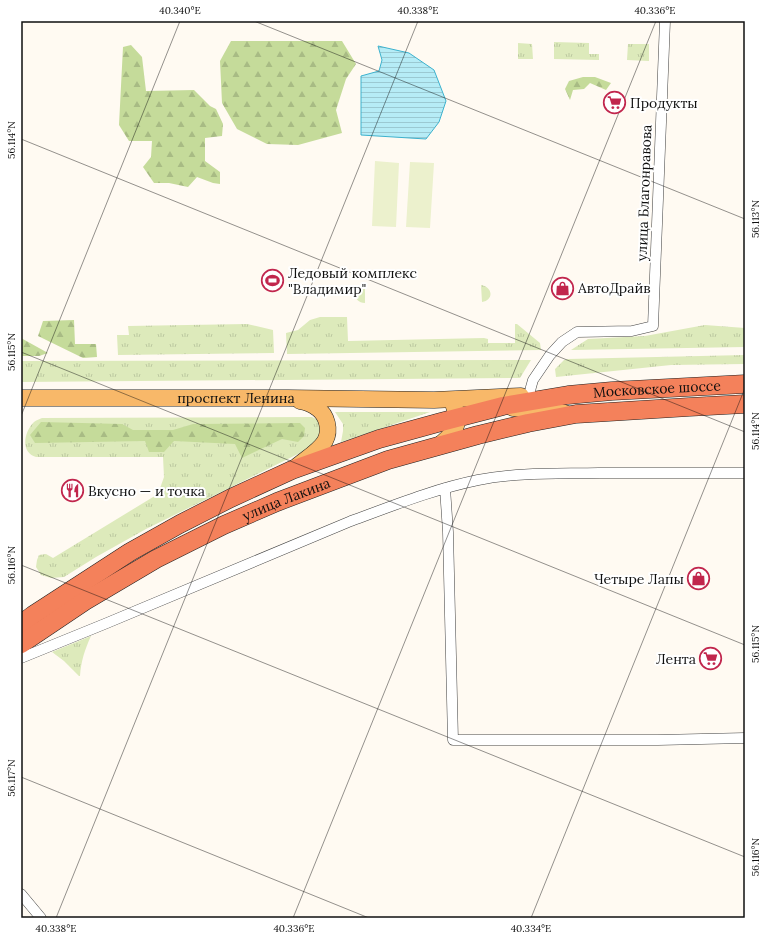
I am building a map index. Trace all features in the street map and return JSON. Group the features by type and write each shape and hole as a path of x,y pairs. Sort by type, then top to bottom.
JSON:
{"highway":[{"name":"Московское шоссе","path":"568,395 612,391 745,384"},
{"name":"улица Лакина","path":"21,624 130,552 231,498 292,470 379,439 503,406 568,395"},
{"name":"Московское шоссе","path":"576,414 745,404"},
{"name":"улица Лакина","path":"21,644 85,601 156,559 224,525 277,502 388,460 528,423 576,414"}],"main road":[{"name":"проспект Ленина","path":"21,398 452,399 528,402 576,414"},
{"path":"288,398 317,407 323,413 328,426 328,434 321,447 292,470"},
{"name":"проспект Ленина","path":"452,399 503,406"},
{"path":"434,400 454,406 458,418 454,431 437,447"},
{"path":"437,447 511,417 528,402"}],"street":[{"name":"улица Благонравова","path":"528,402 533,380 550,355 562,342 576,332 632,331 654,326 665,21"},
{"path":"21,658 351,522 445,488 479,480 518,474 745,473"},
{"path":"445,488 448,532 453,740 658,740 745,738"},
{"path":"21,894 41,918"}],"green space":[{"path":"231,41 342,41 356,64 346,79 336,110 342,133 298,145 267,144 237,129 222,103 220,61"},
{"path":"554,42 589,43 589,54 599,54 599,60 554,59"},
{"path":"518,43 532,44 533,59 518,59"},
{"path":"628,44 649,44 649,61 627,60"},
{"path":"131,45 142,57 146,91 194,90 210,106 216,109 223,124 222,136 205,138 205,161 220,172 220,184 197,177 188,187 169,183 154,183 143,167 151,157 152,141 129,141 119,125 123,47"},
{"path":"583,77 595,77 611,83 606,90 590,83 584,89 573,90 570,100 565,89 569,81"},
{"path":"375,161 399,163 396,227 372,226"},
{"path":"410,162 434,163 430,228 406,227"},
{"path":"365,285 365,303 358,300 355,294 361,286"},
{"path":"481,285 488,288 490,291 489,299 482,302"},
{"path":"320,317 347,317 348,341 484,338 488,339 488,343 515,343 515,324 517,324 540,343 541,350 287,354 286,333 298,330 310,320"},
{"path":"74,320 75,344 96,344 97,357 83,358 38,336 43,321"},
{"path":"247,324 273,330 274,353 118,355 117,335 129,335 128,326"},
{"path":"705,325 745,328 745,347 571,350 588,339 645,336"},
{"path":"21,338 48,353 39,356 21,356"},
{"path":"745,355 745,364 671,365 556,377 555,369 564,360 568,359"},
{"path":"531,360 520,378 21,382 21,361"},
{"path":"335,412 430,412 341,442 343,424"},
{"path":"312,417 318,420 321,433 313,446 146,529 64,577 51,578 41,575 36,567 39,555 46,554 53,558 158,494 164,477 163,457 36,457 28,451 25,441 28,431 34,422 42,418"},
{"path":"41,422 122,424 133,430 173,430 193,424 300,423 305,428 304,436 298,442 282,439 242,458 235,444 174,441 164,452 149,452 145,441 35,443 30,435"},
{"path":"91,636 81,665 80,676 52,652"}],"water":[{"path":"378,46 409,53 434,70 446,101 439,122 426,139 361,135 361,76 379,71 382,60"}],"place":[{"name":"Продукты","path":"615,103"},
{"name":"Ледовый комплекс \"Владимир\"","path":"273,281"},
{"name":"АвтоДрайв","path":"562,288"},
{"name":"Вкусно — и точка","path":"73,491"},
{"name":"Четыре Лапы","path":"699,579"},
{"name":"Лента","path":"711,659"}]}
